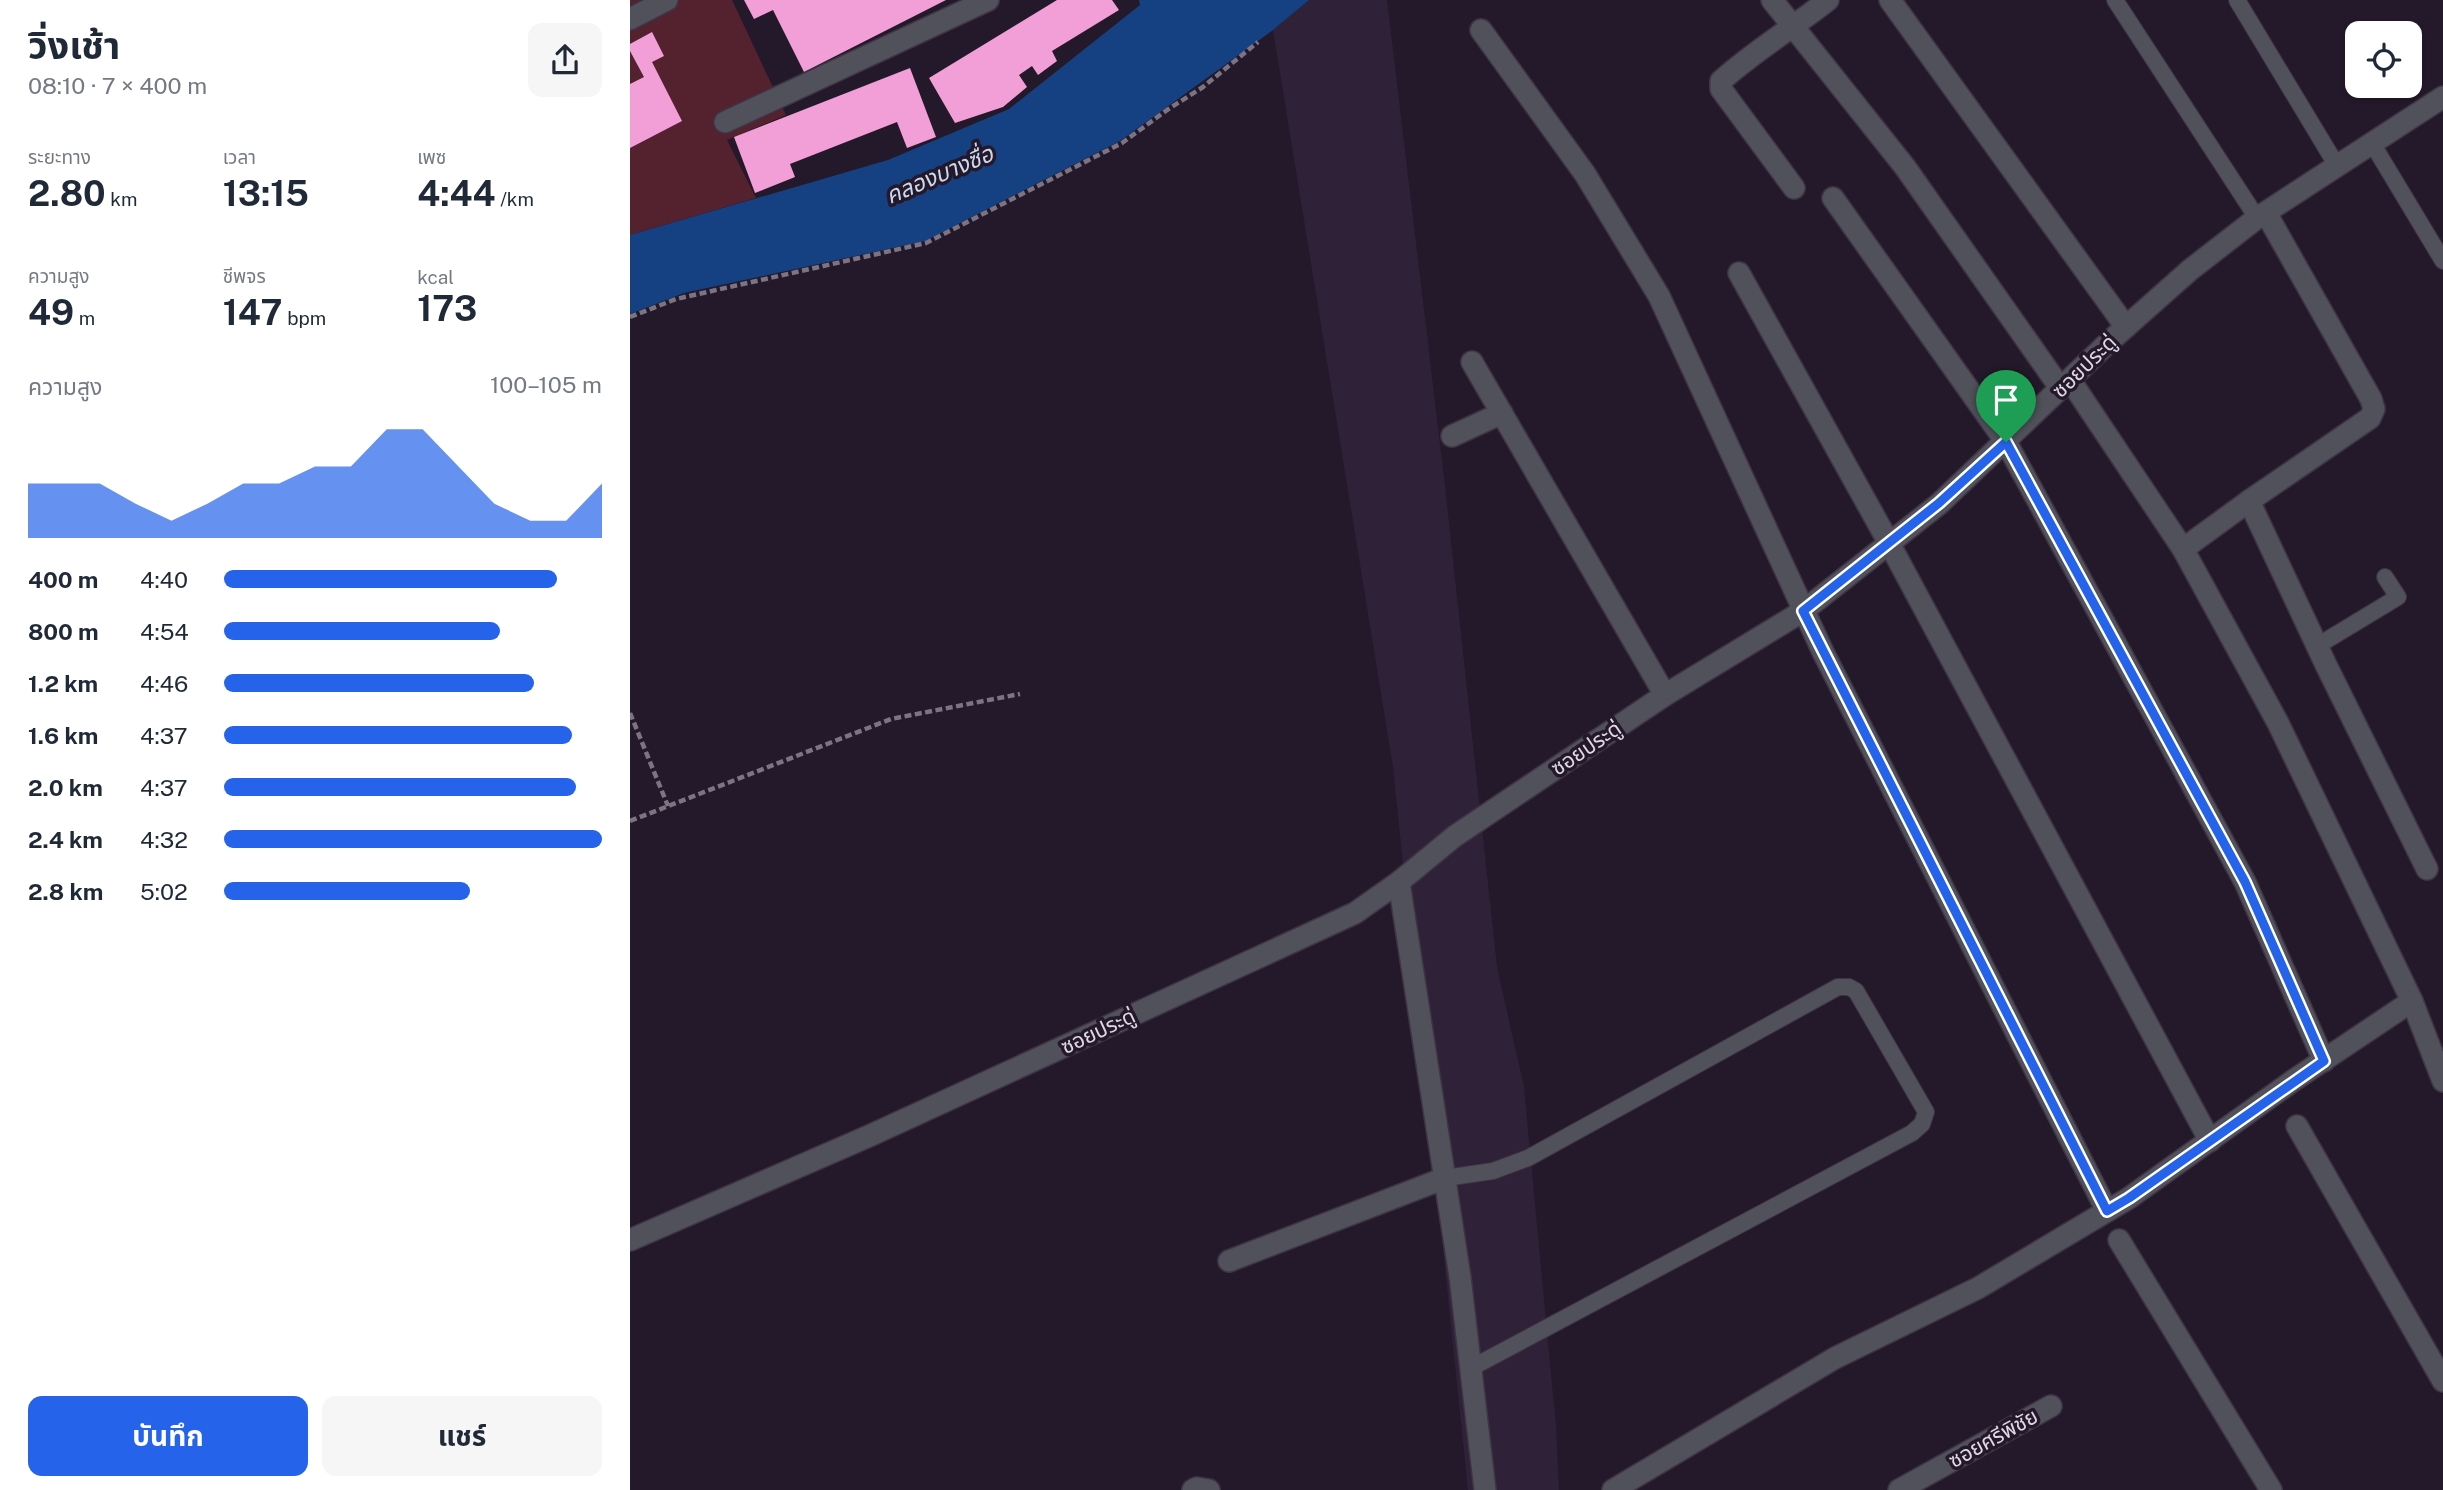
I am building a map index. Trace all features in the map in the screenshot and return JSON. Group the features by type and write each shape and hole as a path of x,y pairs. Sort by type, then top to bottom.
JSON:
{"street":[{"path":"630,19 667,0"},
{"path":"725,122 988,0"},
{"path":"1772,0 1905,167 2183,549 2278,723 2412,1002 2443,1081"},
{"path":"1794,187 1721,89 1721,81 1736,67 1828,0"},
{"path":"1890,0 2126,327"},
{"path":"1481,30 1585,174 1659,296 1803,611 2107,1211"},
{"name":"ซอยประดู่","path":"630,1240 869,1136 1355,913 1399,882 1455,836 1665,695 1803,611 1939,503 2190,270 2262,215 2443,97"},
{"path":"1833,198 2006,442 2245,882 2324,1061"},
{"path":"2183,549 2370,418 2374,409 2371,399 2262,215"},
{"path":"1739,272 1889,543 2210,1140"},
{"path":"1472,362 1665,695"},
{"path":"1452,436 1502,413"},
{"path":"2249,501 2427,869"},
{"path":"1399,882 1445,1178 1485,1490"},
{"path":"1613,1490 1835,1357 1978,1288 2129,1198 2412,1002"},
{"path":"2297,1126 2443,1381"},
{"path":"1229,1261 1445,1178"},
{"path":"2119,1240 2271,1490"},
{"name":"ซอยศรีพิชัย","path":"1899,1490 2051,1406"},
{"path":"1193,1490 1209,1490"}],"lane":[{"path":"2115,0 2262,215"},
{"path":"2236,0 2337,166"},
{"path":"2372,142 2443,261"},
{"path":"2317,646 2398,597 2385,577"},
{"path":"1445,1178 1493,1171 1528,1158 1838,987 1849,987 1856,991 1926,1112 1922,1124 1912,1133 1471,1368"}],"path":[{"path":"630,317 676,299 926,243 1122,143 1203,87 1258,42"},
{"path":"630,821 891,719 1020,694"},
{"path":"630,713 668,806"}],"shaded area":[{"path":"630,0 732,0 786,115 727,140 756,198 630,235"},
{"path":"1309,0 1387,0 1445,486 1497,967 1524,1087 1556,1427 1559,1490 1468,1490 1393,767 1273,30"}],"water":[{"name":"คลองบางซื่อ","path":"1139,0 1309,0 1273,30 1120,141 925,241 684,293 630,314 630,235 888,160 1009,109 1140,5"}],"building":[{"path":"744,0 946,0 804,72 773,10 754,19"},
{"path":"1057,0 1112,0 1119,10 1052,51 1057,61 1038,75 1032,66 1019,75 1027,87 1003,107 955,123 929,78"},
{"path":"652,32 664,56 652,62 682,121 630,148 630,84 644,77 630,51 630,44"},
{"path":"910,68 936,137 907,148 897,122 790,164 795,177 755,193 734,137"}],"route":[{"path":"2006,442 2245,882 2324,1061 2107,1211 1803,611 1939,503 2006,442"}]}
